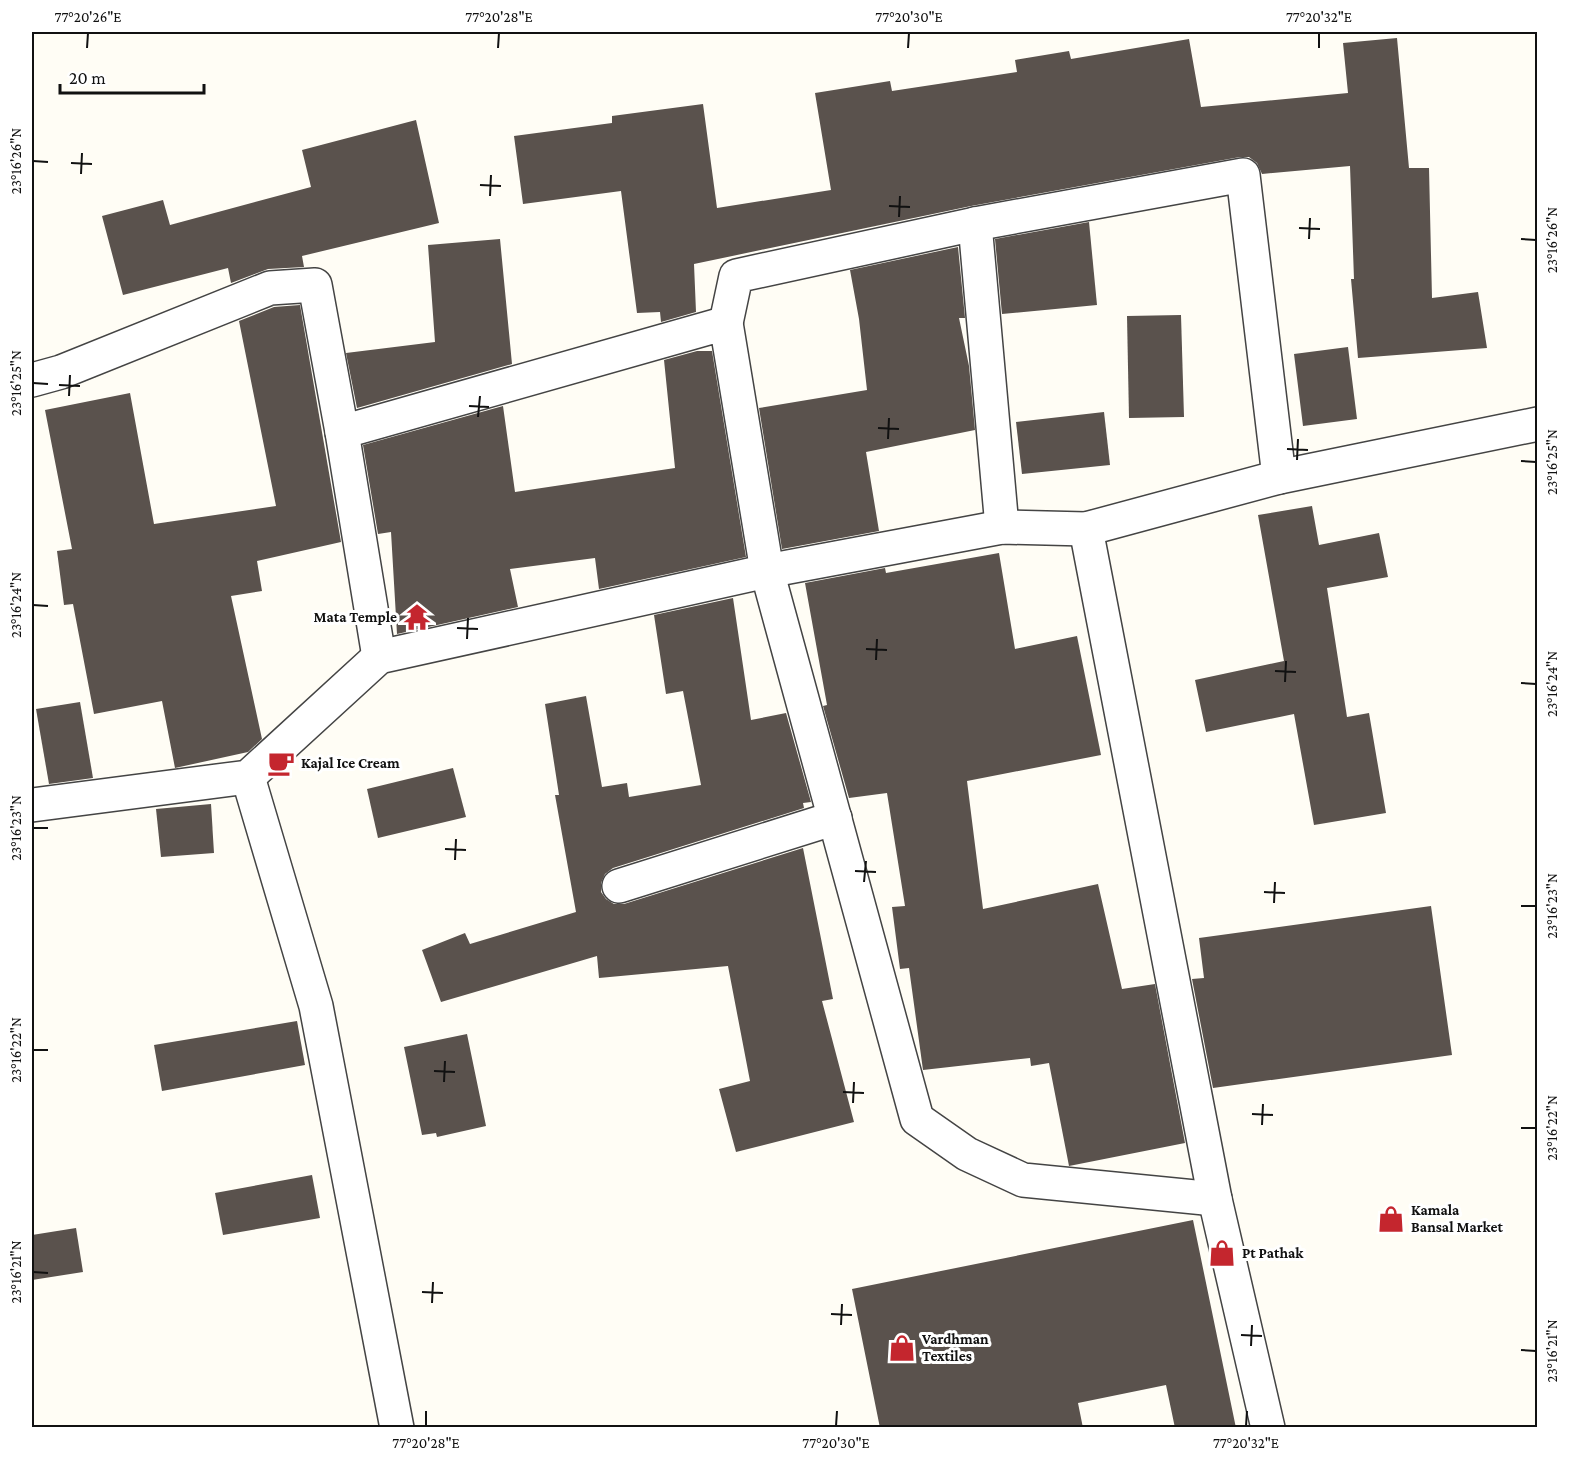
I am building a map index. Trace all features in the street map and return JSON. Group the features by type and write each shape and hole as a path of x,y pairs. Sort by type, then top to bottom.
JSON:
{"street":[{"path":"1215,1198 1023,1180 967,1154 916,1119 767,571 726,323 736,276 975,224 1243,175 1279,477"},
{"path":"975,224 1002,527"},
{"path":"32,380 61,372 270,288 315,285 379,657"},
{"path":"342,432 726,323"},
{"path":"32,805 248,777 379,657 767,571 1002,527 1086,529 1279,477 1538,424"},
{"path":"1086,529 1215,1198 1268,1428"},
{"path":"248,777 316,1006 397,1428"},
{"path":"619,886 835,818"}],"building":[{"path":"1397,38 1409,168 1429,168 1432,298 1478,292 1487,348 1358,358 1351,279 1354,279 1350,166 1262,174 1257,163 1249,157 1240,157 971,206 694,264 696,312 661,322 660,312 637,313 621,191 523,204 514,136 612,123 612,116 703,104 717,208 831,190 815,93 890,81 892,91 1017,72 1015,60 1069,51 1071,59 1189,39 1201,107 1348,93 1343,43"},
{"path":"416,120 439,223 302,256 304,267 268,269 231,283 228,268 123,295 102,216 163,200 170,225 311,187 302,150"},
{"path":"1089,222 1097,305 1002,314 995,239"},
{"path":"500,239 512,364 357,408 346,353 435,342 428,245"},
{"path":"958,247 965,318 959,318 969,366 975,430 866,452 879,531 782,549 759,408 867,390 859,319 850,270"},
{"path":"300,305 341,542 257,561 262,591 231,596 262,739 248,752 175,768 162,701 94,714 73,604 64,605 57,551 72,549 45,410 130,393 154,524 276,506 239,321 274,307"},
{"path":"1181,315 1184,417 1129,418 1127,316"},
{"path":"1348,347 1357,419 1303,426 1294,354"},
{"path":"697,351 712,351 746,557 599,589 595,558 510,569 518,607 397,634 391,532 378,534 363,445 503,406 515,492 675,468 664,360"},
{"path":"1104,412 1110,465 1022,474 1016,422"},
{"path":"1312,506 1319,545 1379,533 1388,577 1327,588 1347,717 1369,713 1386,813 1314,825 1294,714 1206,732 1195,680 1284,661 1258,515"},
{"path":"999,553 1015,649 1077,636 1101,755 967,781 983,909 1098,884 1122,989 1155,984 1185,1143 1069,1166 1049,1063 1031,1066 1030,1058 923,1070 909,968 900,969 892,907 905,906 887,793 849,798 823,706 827,705 805,583 885,568 886,573"},
{"path":"733,598 751,720 786,713 811,802 803,803 804,808 613,868 605,874 601,883 601,892 614,904 624,904 803,848 833,999 822,1001 854,1122 736,1152 719,1089 750,1081 728,966 599,978 597,956 441,1002 422,950 465,933 470,944 576,912 555,795 559,795 545,704 586,696 602,787 627,783 629,797 701,785 683,691 666,694 654,615"},
{"path":"80,702 93,778 49,784 36,709"},
{"path":"453,768 466,817 378,838 367,789"},
{"path":"211,804 214,853 161,857 156,809"},
{"path":"1431,906 1452,1055 1213,1088 1192,979 1204,978 1199,938"},
{"path":"297,1021 305,1065 162,1091 154,1045"},
{"path":"467,1034 486,1126 437,1137 436,1133 422,1135 404,1047"},
{"path":"312,1175 320,1218 223,1235 215,1193"},
{"path":"1193,1220 1236,1428 1175,1428 1166,1385 1078,1403 1083,1428 880,1428 852,1289"},
{"path":"76,1228 83,1272 32,1280 32,1235"}],"place":[{"name":"Mata Temple","path":"417,617"},
{"name":"Kajal Ice Cream","path":"281,763"},
{"name":"Kamala Bansal Market","path":"1391,1219"},
{"name":"Pt Pathak","path":"1222,1253"},
{"name":"Vardhman Textiles","path":"902,1348"}]}
